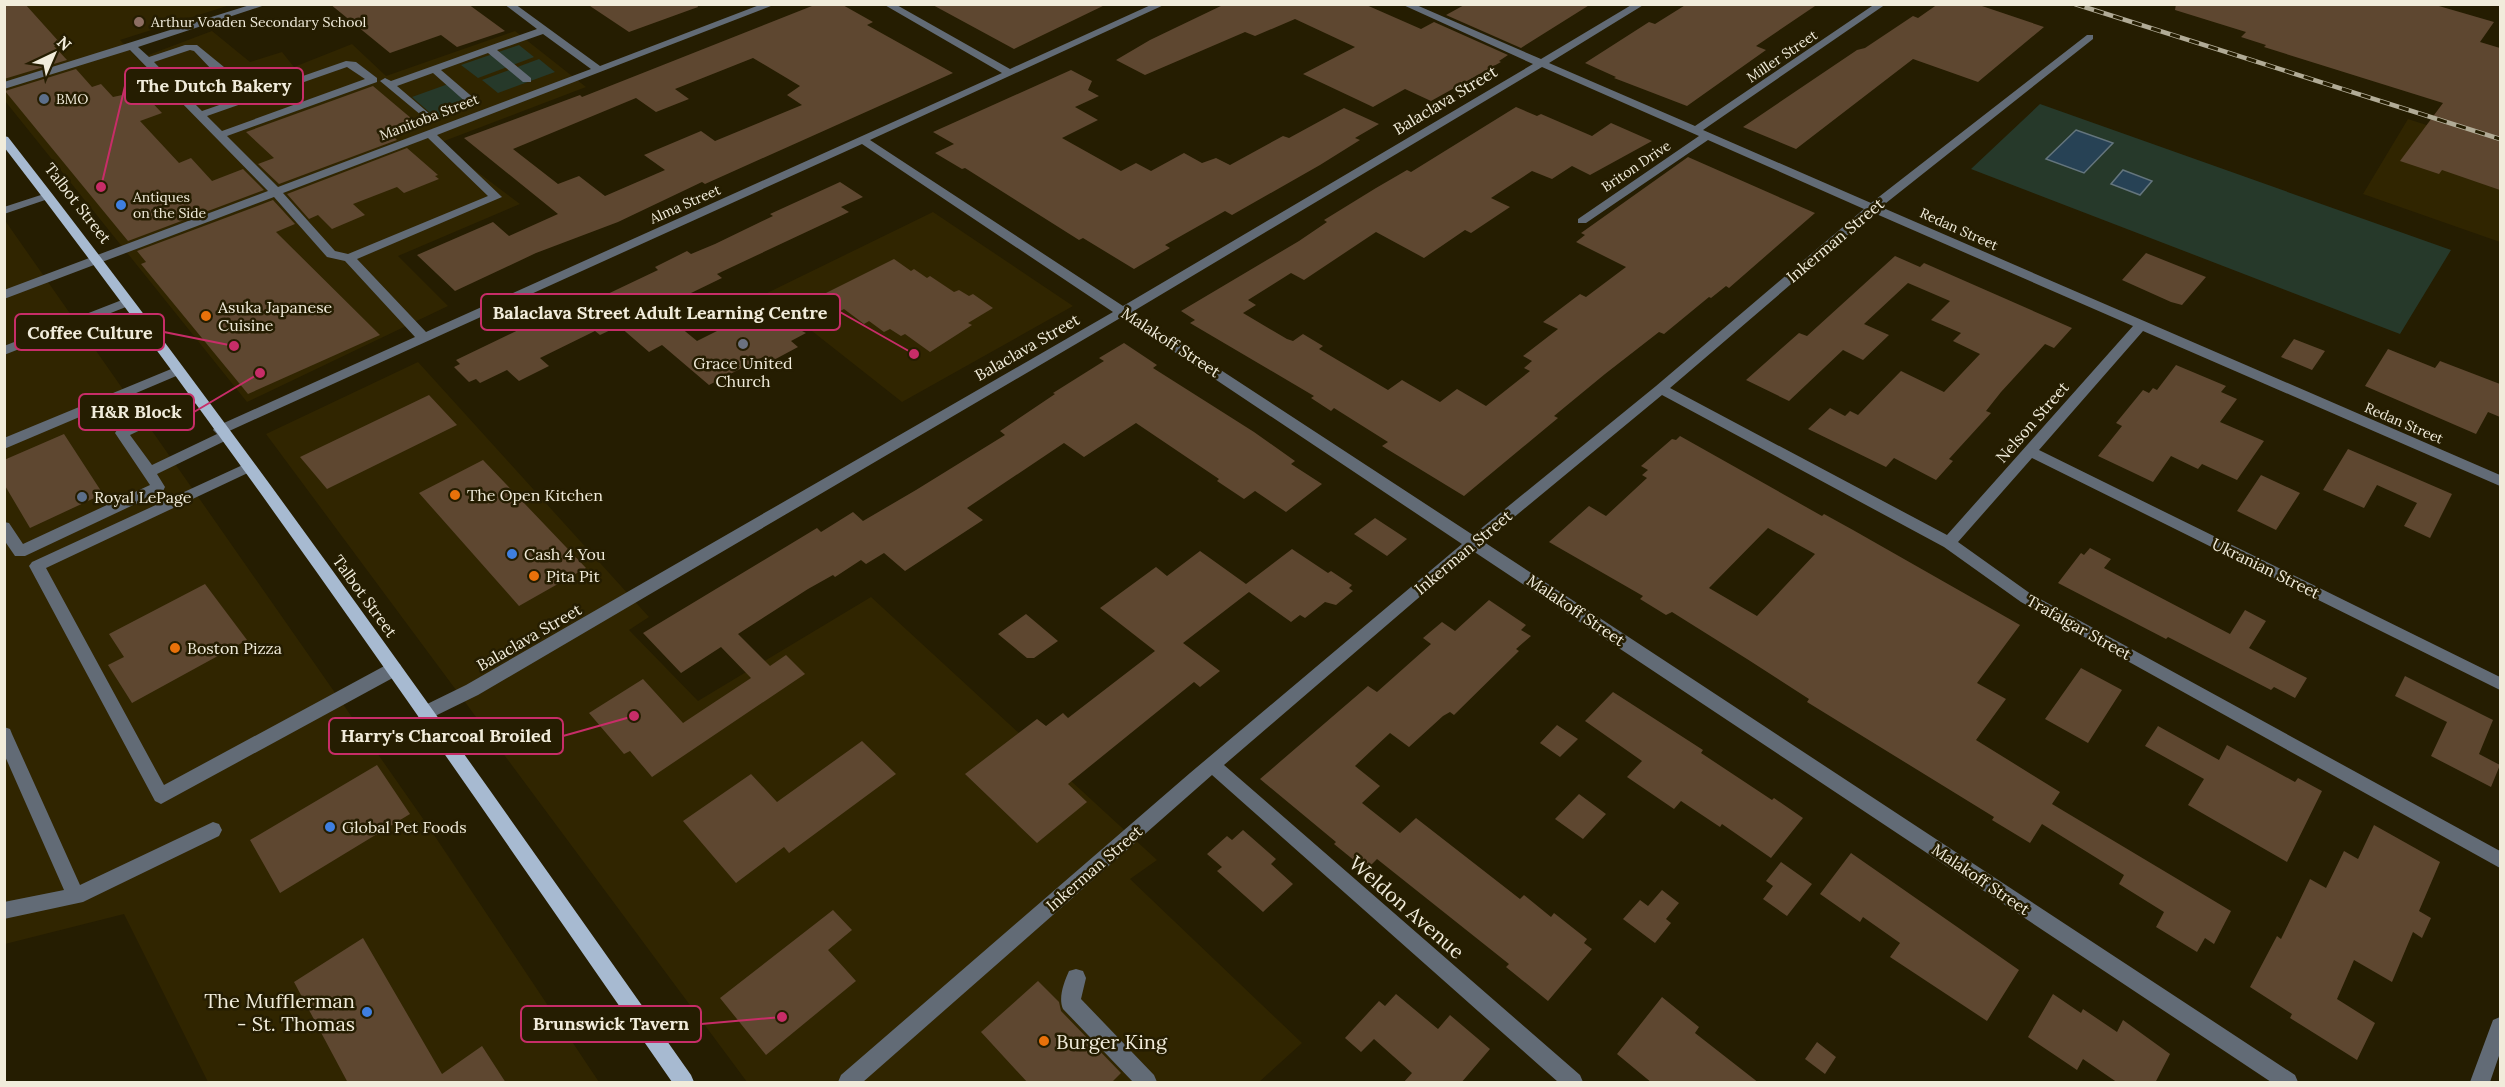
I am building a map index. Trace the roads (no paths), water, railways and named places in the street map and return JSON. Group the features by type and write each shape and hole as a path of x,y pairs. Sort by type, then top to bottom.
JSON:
{"main road":[{"name":"Talbot Street","path":"4,140 97,259 394,669 684,1083"}],"street":[{"path":"4,86 264,4"},
{"path":"508,4 598,69"},
{"name":"Manitoba Street","path":"4,295 772,4"},
{"path":"887,4 1010,73"},
{"name":"Alma Street","path":"149,472 222,433 424,338 1162,4"},
{"name":"Redan Street","path":"1405,4 2500,481"},
{"name":"Balaclava Street","path":"425,713 472,690 1124,311 1641,4"},
{"name":"Miller Street","path":"1696,130 1882,4"},
{"path":"390,85 544,30"},
{"name":"Inkerman Street","path":"848,1083 1212,765 1474,542 1661,389 1873,207 2090,37"},
{"path":"132,46 275,191 331,254 349,258 424,338"},
{"path":"148,61 189,47 197,48 220,69 217,73 174,88"},
{"path":"489,50 527,80"},
{"path":"200,115 346,64 352,64 373,80"},
{"path":"434,69 472,102"},
{"path":"185,99 268,71"},
{"path":"220,135 373,80 385,81 427,117"},
{"path":"349,258 496,197 429,133"},
{"name":"Briton Drive","path":"1582,221 1708,135"},
{"name":"Malakoff Street","path":"863,140 1474,542 2288,1083"},
{"path":"4,211 47,196"},
{"path":"4,351 127,302"},
{"name":"Nelson Street","path":"1948,543 2141,325"},
{"path":"4,444 176,370"},
{"name":"Trafalgar Street","path":"1661,389 1948,543 2026,598 2500,860"},
{"path":"4,527 20,552 158,487 122,433 196,398"},
{"name":"Ukranian Street","path":"2030,451 2500,684"},
{"path":"247,468 38,566 161,796 394,669"},
{"path":"4,734 76,896"},
{"name":"Weldon Avenue","path":"1212,765 1572,1083"},
{"path":"4,911 76,896 213,830"},
{"path":"1076,978 1070,1002 1147,1083"},
{"path":"2480,1083 2500,1026"}],"water":[{"path":"2076,130 2113,143 2084,173 2046,159"},
{"path":"2123,170 2152,181 2140,195 2111,184"}],"railway":[{"path":"2075,4 2500,139"}],"place":[{"name":"Arthur Voaden Secondary School","path":"139,22"},
{"name":"BMO","path":"44,99"},
{"name":"The Dutch Bakery","path":"101,187"},
{"name":"Antiques on the Side","path":"121,205"},
{"name":"Asuka Japanese Cuisine","path":"206,316"},
{"name":"Grace United Church","path":"743,344"},
{"name":"Coffee Culture","path":"234,346"},
{"name":"Balaclava Street Adult Learning Centre","path":"914,354"},
{"name":"H&R Block","path":"260,373"},
{"name":"The Open Kitchen","path":"455,495"},
{"name":"Royal LePage","path":"82,497"},
{"name":"Cash 4 You","path":"512,554"},
{"name":"Pita Pit","path":"534,576"},
{"name":"Boston Pizza","path":"175,648"},
{"name":"Harry's Charcoal Broiled","path":"634,716"},
{"name":"Global Pet Foods","path":"330,827"},
{"name":"The Mufflerman - St. Thomas","path":"367,1012"},
{"name":"Brunswick Tavern","path":"782,1017"},
{"name":"Burger King","path":"1044,1041"}]}
